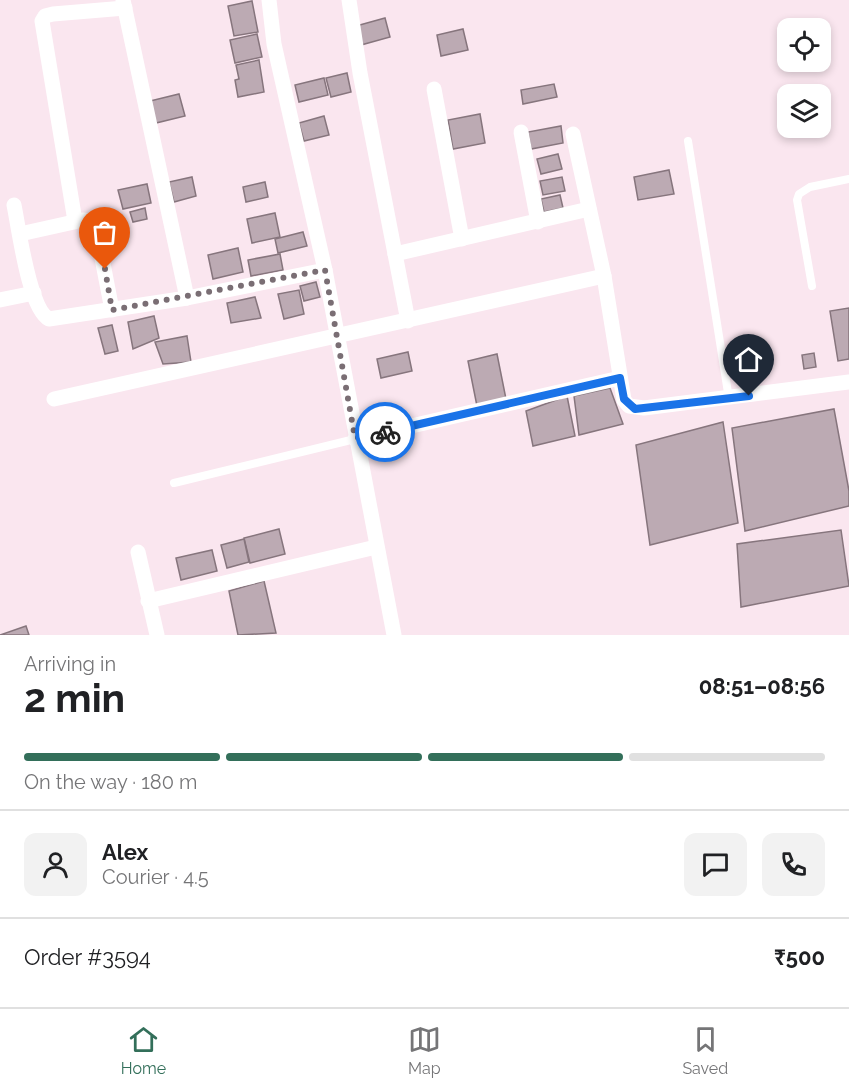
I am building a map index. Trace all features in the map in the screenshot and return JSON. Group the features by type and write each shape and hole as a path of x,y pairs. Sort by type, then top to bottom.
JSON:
{"street":[{"path":"269,0 276,52 325,270 394,635"},
{"path":"349,0 408,321"},
{"path":"75,221 42,21 45,16 53,14 124,4 187,298"},
{"path":"434,89 462,239"},
{"path":"521,132 538,222"},
{"path":"573,134 604,276 624,399 635,409 729,399 849,382"},
{"path":"14,205 34,294 40,311 49,319 187,298 325,270"},
{"path":"395,254 589,209"},
{"path":"20,234 75,221 90,219 95,222 112,310"},
{"path":"54,399 604,276"},
{"path":"0,300 34,294"},
{"path":"355,438 620,378"},
{"path":"148,601 376,547"},
{"path":"138,552 157,635"}],"lane":[{"path":"688,141 729,399"},
{"path":"812,286 797,200 800,194 810,187 849,179"},
{"path":"174,483 355,438"}],"building":[{"path":"252,1 258,32 234,36 228,6"},
{"path":"385,18 390,37 361,45 356,26"},
{"path":"463,29 468,50 441,56 437,35"},
{"path":"257,34 262,57 235,63 230,40"},
{"path":"259,60 264,92 238,97 235,80 239,79 236,65"},
{"path":"347,73 351,92 331,97 326,78"},
{"path":"324,78 328,95 299,102 295,85"},
{"path":"554,84 557,97 523,104 521,90"},
{"path":"179,94 185,116 156,123 150,101"},
{"path":"480,114 485,143 453,149 448,120"},
{"path":"324,116 329,135 304,141 299,123"},
{"path":"561,126 563,143 531,149 528,132"},
{"path":"558,154 562,169 541,174 537,159"},
{"path":"669,170 674,194 638,200 634,177"},
{"path":"192,177 196,196 174,202 169,182"},
{"path":"562,177 565,191 543,195 540,181"},
{"path":"265,182 268,197 246,202 243,187"},
{"path":"147,184 151,203 123,209 118,190"},
{"path":"560,195 563,208 544,212 541,199"},
{"path":"145,208 147,219 133,222 130,212"},
{"path":"275,213 280,237 252,243 247,219"},
{"path":"303,232 307,246 278,253 275,239"},
{"path":"238,248 243,272 213,279 208,255"},
{"path":"280,254 283,270 251,276 248,260"},
{"path":"316,282 320,297 304,301 300,286"},
{"path":"299,290 304,314 284,319 278,294"},
{"path":"255,297 261,318 231,323 227,303"},
{"path":"849,308 849,359 838,361 830,311"},
{"path":"154,316 159,338 133,349 128,322"},
{"path":"112,325 118,351 105,354 98,328"},
{"path":"187,336 191,362 163,364 155,342"},
{"path":"408,352 412,371 381,378 377,359"},
{"path":"814,353 816,367 804,369 802,355"},
{"path":"497,354 506,399 477,406 468,361"},
{"path":"610,388 623,424 579,435 574,396"},
{"path":"567,396 575,436 533,446 526,411"},
{"path":"834,409 849,491 849,506 745,531 732,428"},
{"path":"723,422 738,523 650,545 636,445"},
{"path":"279,529 285,554 250,563 244,538"},
{"path":"841,530 849,586 741,607 737,544"},
{"path":"244,539 249,562 227,568 221,545"},
{"path":"212,550 217,571 181,580 176,558"},
{"path":"264,581 276,633 238,635 229,591"},
{"path":"26,626 29,635 0,635"}],"way so far":[{"path":"105,269 112,310 187,298 325,270 355,438 385,432"}],"route":[{"path":"385,432 620,378 624,399 629,406 635,409 749,396"}]}
